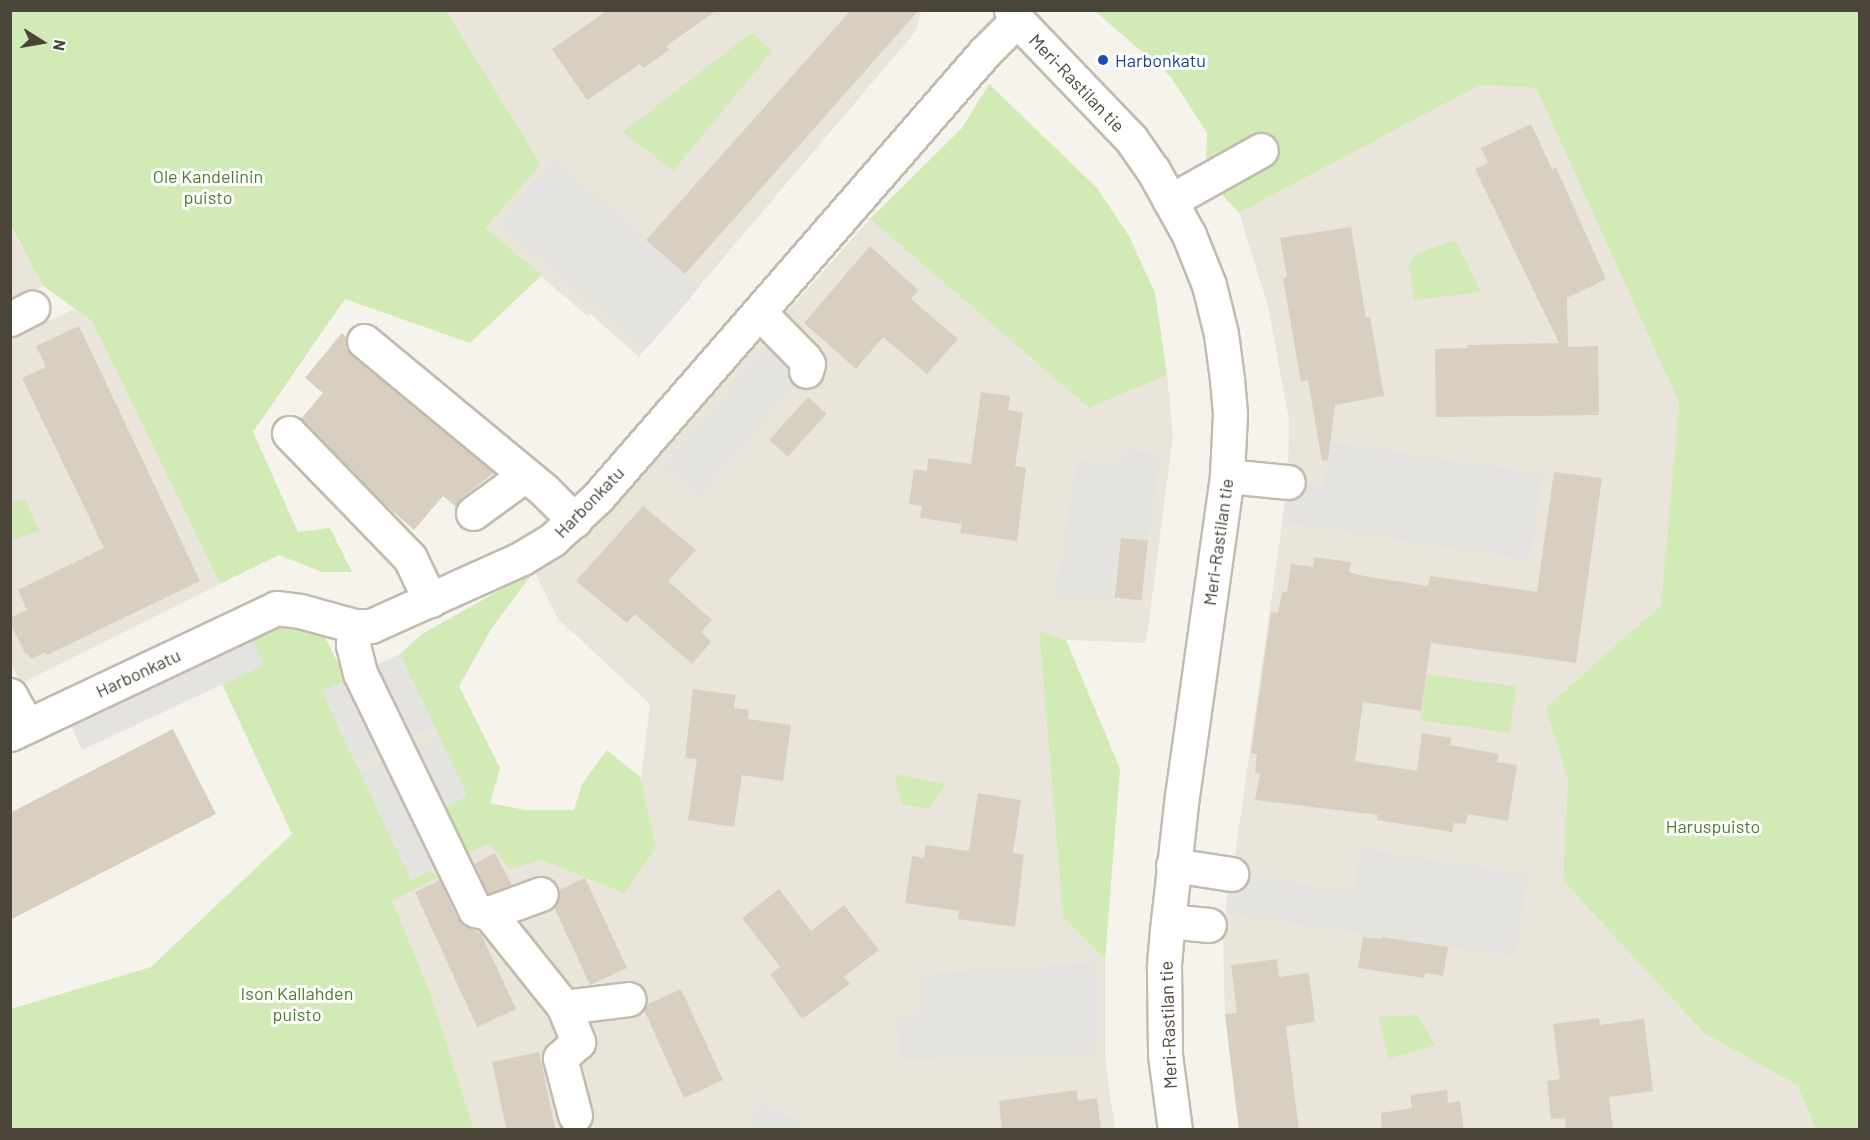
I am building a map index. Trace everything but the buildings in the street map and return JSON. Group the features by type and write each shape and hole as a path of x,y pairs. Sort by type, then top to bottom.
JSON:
{"street":[{"name":"Meri-Rastilan tie","path":"1010,14 1131,139 1189,236 1209,285 1221,334 1230,414 1227,476 1173,866 1164,967 1165,1055 1174,1130"},
{"name":"Harbonkatu","path":"19,730 276,608 300,610 355,626 371,626 522,558 552,540 575,521 759,312 985,52 1010,14"},
{"path":"1170,201 1261,150"},
{"path":"759,312 804,358 808,364 806,372"},
{"path":"364,340 525,475 575,521"},
{"path":"289,433 410,558 430,600"},
{"path":"473,513 525,475"},
{"path":"1227,476 1288,482"},
{"path":"355,626 353,645 360,673 475,910 489,913 541,894"},
{"path":"10,695 19,730"},
{"path":"1173,866 1231,874"},
{"path":"489,913 564,1007 578,1042 560,1058 575,1115"},
{"path":"1168,921 1209,925"},
{"path":"564,1007 628,999"}],"shaded area":[{"path":"446,11 921,11 916,31 639,357 590,314 588,317 486,228 541,164"},
{"path":"1480,85 1536,88 1679,403 1661,605 1545,708 1568,779 1563,881 1704,1033 1797,1085 1816,1129 1239,1129 1225,1014 1223,940 1288,482 1289,420 1268,306 1239,213"},
{"path":"554,159 700,286 645,350 498,223"},
{"path":"870,219 1089,408 1167,375 1173,437 1146,643 1066,640 1039,632 1063,918 1105,960 1105,1058 1115,1129 474,1129 430,992 305,699 400,654 462,783 508,820 634,839 650,704 558,619 534,571 547,567 599,522"},
{"path":"10,226 43,286 11,302 10,302"},
{"path":"74,309 92,321 220,584 22,683 11,664 11,339"},
{"path":"767,347 802,377 699,496 664,465"},
{"path":"1331,442 1543,474 1530,560 1282,522 1288,482 1323,487"},
{"path":"1128,449 1160,454 1148,541 1121,538 1112,597 1096,602 1055,597 1077,460 1116,464 1118,458"},
{"path":"245,622 264,665 82,750 70,724"},
{"path":"400,654 434,725 413,736 413,744 421,744 439,736 467,795 445,809 466,854 411,880 361,774 380,763 382,754 374,753 355,762 322,691"},
{"path":"1360,848 1528,875 1515,957 1225,913 1231,874 1354,891"},
{"path":"1098,962 1098,1054 899,1060 898,1017 919,1016 921,974"},
{"path":"761,1102 812,1129 747,1129"}],"green space":[{"name":"Ole Kandelinin puisto","path":"10,11 446,11 541,164 486,228 542,275 470,343 345,299 253,432 298,532 330,528 352,572 322,572 279,555 220,584 92,321 43,286 11,226"},
{"name":"Haruspuisto","path":"1095,11 1859,11 1859,1129 1816,1129 1797,1085 1704,1033 1563,881 1568,779 1545,708 1661,605 1679,403 1536,88 1480,85 1239,213 1216,188 1206,167 1207,133 1171,77"},
{"path":"752,32 772,51 673,171 623,132"},
{"path":"989,84 1097,188 1129,236 1155,293 1167,375 1089,408 870,219 962,128"},
{"path":"1455,240 1481,292 1414,300 1409,263 1417,254"},
{"path":"25,499 39,531 11,540 11,501"},
{"path":"534,571 492,628 459,686 500,768 490,803 525,810 574,810 582,784 607,750 640,777 656,848 624,893 542,860 510,869 490,843 466,854 445,809 467,795 400,654 422,634"},
{"name":"Ison Kallahden puisto","path":"284,623 322,631 346,680 322,692 411,880 431,871 439,877 392,901 430,992 474,1129 11,1130 11,1009 151,967 292,834 222,684 263,665 251,637"},
{"path":"1039,631 1066,640 1120,769 1105,960 1063,918"},
{"path":"1427,674 1516,687 1510,733 1420,721"},
{"path":"894,774 946,784 929,809 902,804"},
{"path":"1417,1015 1435,1045 1389,1059 1378,1017"}],"place":[{"name":"Harbonkatu","path":"1103,60"}]}
